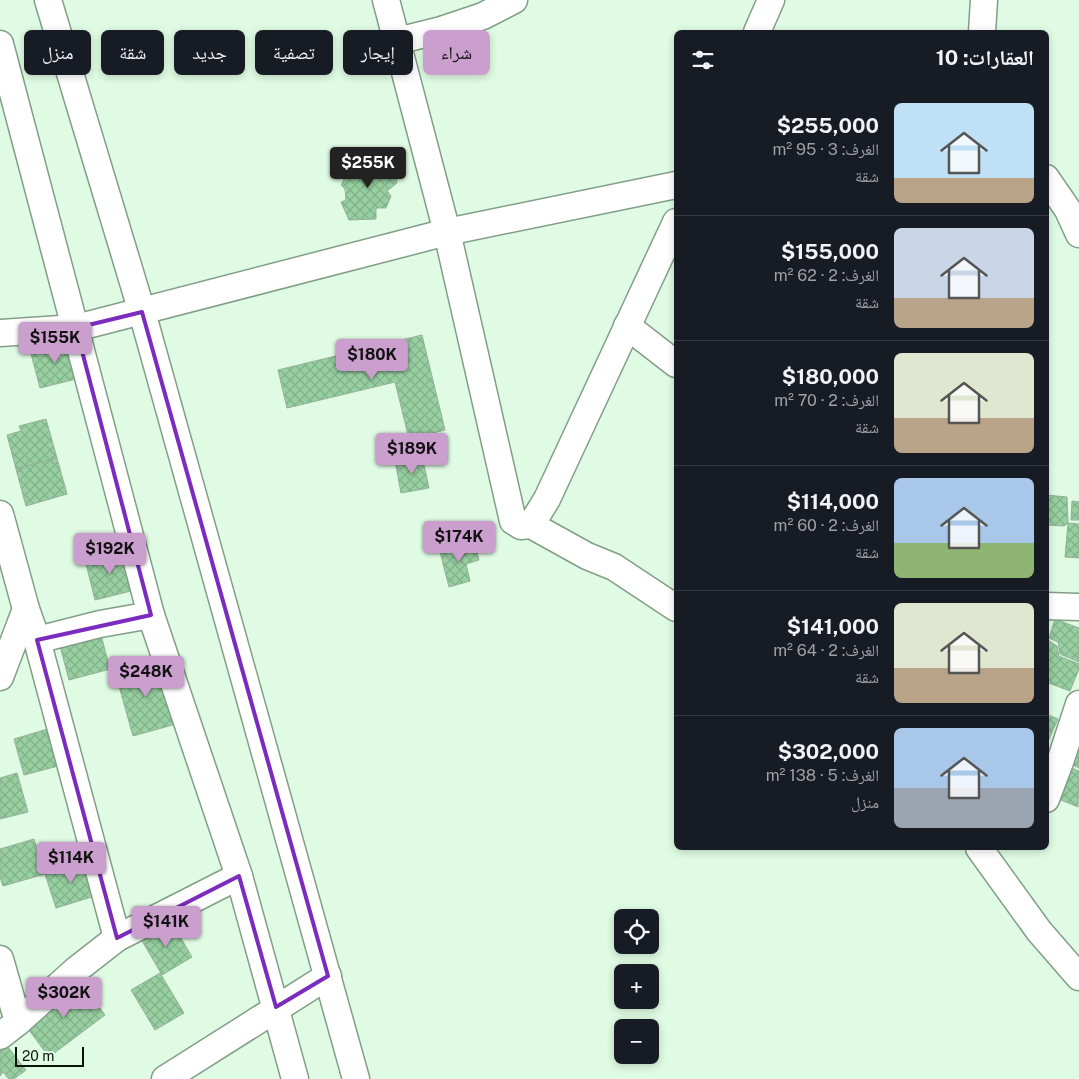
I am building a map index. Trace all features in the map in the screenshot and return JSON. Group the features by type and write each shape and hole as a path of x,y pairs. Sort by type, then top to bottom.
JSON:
{"street":[{"path":"48,0 142,312 356,1079"},
{"path":"386,0 393,30"},
{"path":"413,37 483,16 514,0"},
{"path":"759,30 771,0"},
{"path":"982,30 984,0"},
{"path":"0,44 151,615 239,876 295,1079"},
{"path":"405,75 447,232 513,521 521,526 531,525 586,556 614,567 674,607"},
{"path":"1049,182 1068,210 1079,234"},
{"path":"0,332 76,328 447,232 674,185"},
{"path":"531,525 547,499 674,226"},
{"path":"627,326 674,362"},
{"path":"0,514 26,609 37,640 117,938"},
{"path":"1049,606 1079,607"},
{"path":"0,677 26,609"},
{"path":"37,640 100,624 151,615"},
{"path":"1049,790 1079,704"},
{"path":"979,850 1039,931 1079,977"},
{"path":"9,1029 76,970 117,938 239,876"},
{"path":"0,959 9,1029"},
{"path":"165,1079 276,1007 328,976"}],"highlighted area":[{"path":"142,312 328,976 276,1007 239,876 117,938 37,640 151,615 76,328"}],"building":[{"path":"387,157 388,167 395,170 397,183 387,191 391,196 386,208 376,208 376,219 349,220 341,202 346,200 345,189 341,185 351,166 360,171 367,166 367,158"},
{"path":"422,335 445,430 409,439 395,382 287,408 278,370"},
{"path":"70,339 80,378 40,388 30,350"},
{"path":"46,419 57,458 16,469 7,435 21,431 19,426"},
{"path":"422,456 429,488 401,493 395,461"},
{"path":"57,458 67,494 26,506 16,469"},
{"path":"1049,495 1067,497 1068,523 1064,526 1049,525"},
{"path":"1072,501 1079,502 1079,520 1071,520"},
{"path":"1068,523 1079,524 1079,558 1065,557"},
{"path":"475,543 479,560 466,564 470,581 449,587 440,552"},
{"path":"125,549 135,590 95,600 85,560"},
{"path":"1055,619 1079,628 1079,662 1060,654 1058,642 1049,638"},
{"path":"101,635 110,669 69,680 60,646"},
{"path":"1049,641 1057,646 1059,656 1079,664 1079,669 1070,691 1049,683"},
{"path":"159,661 176,724 133,736 115,672"},
{"path":"1049,715 1058,719 1049,739"},
{"path":"51,728 62,765 24,775 14,739"},
{"path":"1079,745 1079,768 1065,761"},
{"path":"1062,764 1079,771 1078,807 1049,795"},
{"path":"17,773 28,812 0,819 0,778"},
{"path":"34,839 45,874 3,886 0,877 0,849"},
{"path":"88,862 98,895 56,908 45,874 56,871 56,868 71,863 74,866"},
{"path":"171,921 192,957 162,975 141,939"},
{"path":"160,973 184,1013 155,1030 131,990"},
{"path":"79,980 105,1015 49,1057 23,1022"},
{"path":"0,1037 26,1070 14,1079 9,1079 3,1072 0,1076"}]}
